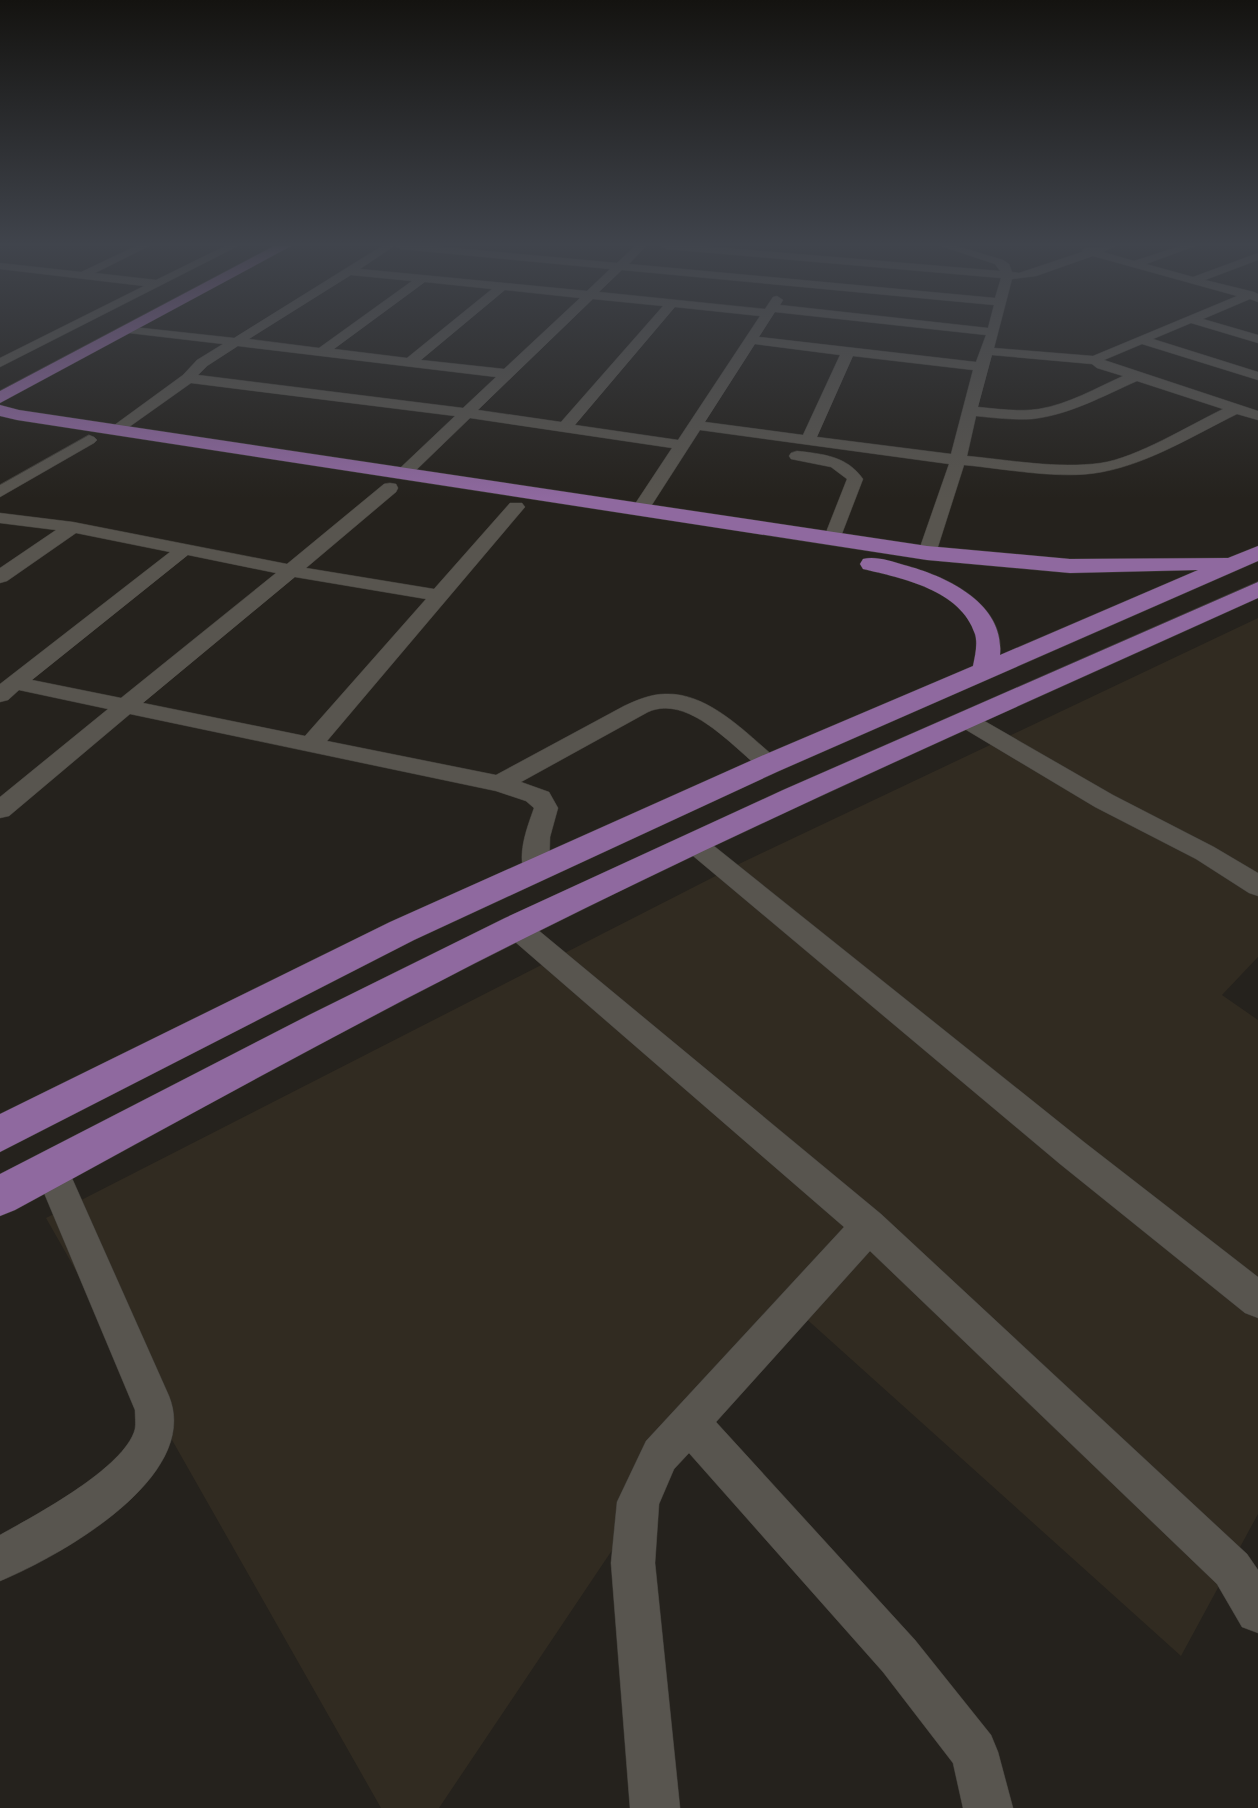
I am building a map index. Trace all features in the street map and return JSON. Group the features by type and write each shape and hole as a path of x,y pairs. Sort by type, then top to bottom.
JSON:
{"main road":[{"path":"0,381 95,330"},
{"path":"0,398 126,330"},
{"path":"0,381 17,384 18,388"},
{"path":"0,410 17,415 117,429 466,491 640,510 832,540 852,552 931,581 956,596 976,614 988,634 986,670"},
{"path":"0,430 397,480"},
{"path":"466,491 516,507 852,552 927,553 1070,566 1247,558"},
{"path":"0,1134 402,932 769,764 1247,558"},
{"path":"0,1196 222,1078 516,927 761,813 1258,589"},
{"path":"728,784 761,813"}],"street":[{"path":"0,363 65,330"},
{"path":"140,330 508,374"},
{"path":"117,429 188,378 202,363 255,330"},
{"path":"322,352 352,330"},
{"path":"410,362 449,330"},
{"path":"0,810 124,705 293,571 397,480 553,330"},
{"path":"564,428 648,330"},
{"path":"640,510 756,330"},
{"path":"927,553 958,460 993,332 977,330"},
{"path":"1096,360 1100,356 1162,330"},
{"path":"1229,330 1258,339"},
{"path":"1140,339 1258,376"},
{"path":"750,340 849,350 984,359 1096,360 1102,365 1258,416"},
{"path":"808,440 849,350"},
{"path":"970,411 1023,415 1041,413 1065,406 1136,376"},
{"path":"188,378 467,413 682,445"},
{"path":"695,425 958,460 1058,469 1100,468 1128,461 1236,409"},
{"path":"0,492 89,440"},
{"path":"779,453 830,461 849,468 855,479 832,540"},
{"path":"312,743 516,507"},
{"path":"0,518 73,527 293,571 440,596"},
{"path":"0,577 73,527"},
{"path":"8,689 186,548"},
{"path":"8,689 124,705 312,743 499,784 535,795 540,798 546,808 537,837 536,871"},
{"path":"499,784 632,711 652,702 667,700 686,703 701,711 769,764"},
{"path":"966,720 1104,801 1205,853 1258,886"},
{"path":"695,844 1072,1153 1258,1300"},
{"path":"516,927 868,1226 1232,1569 1258,1611"},
{"path":"0,1559 93,1504 136,1466 154,1436 155,1410 51,1169"},
{"path":"655,1808 633,1563 638,1502 660,1455 868,1226"},
{"path":"689,1422 899,1656 974,1752 988,1808"}],"shaded area":[{"path":"1258,618 1258,957 1222,995 1258,1020 1258,1514 1181,1656 782,1297 439,1808 381,1808 46,1218 741,863"}]}
